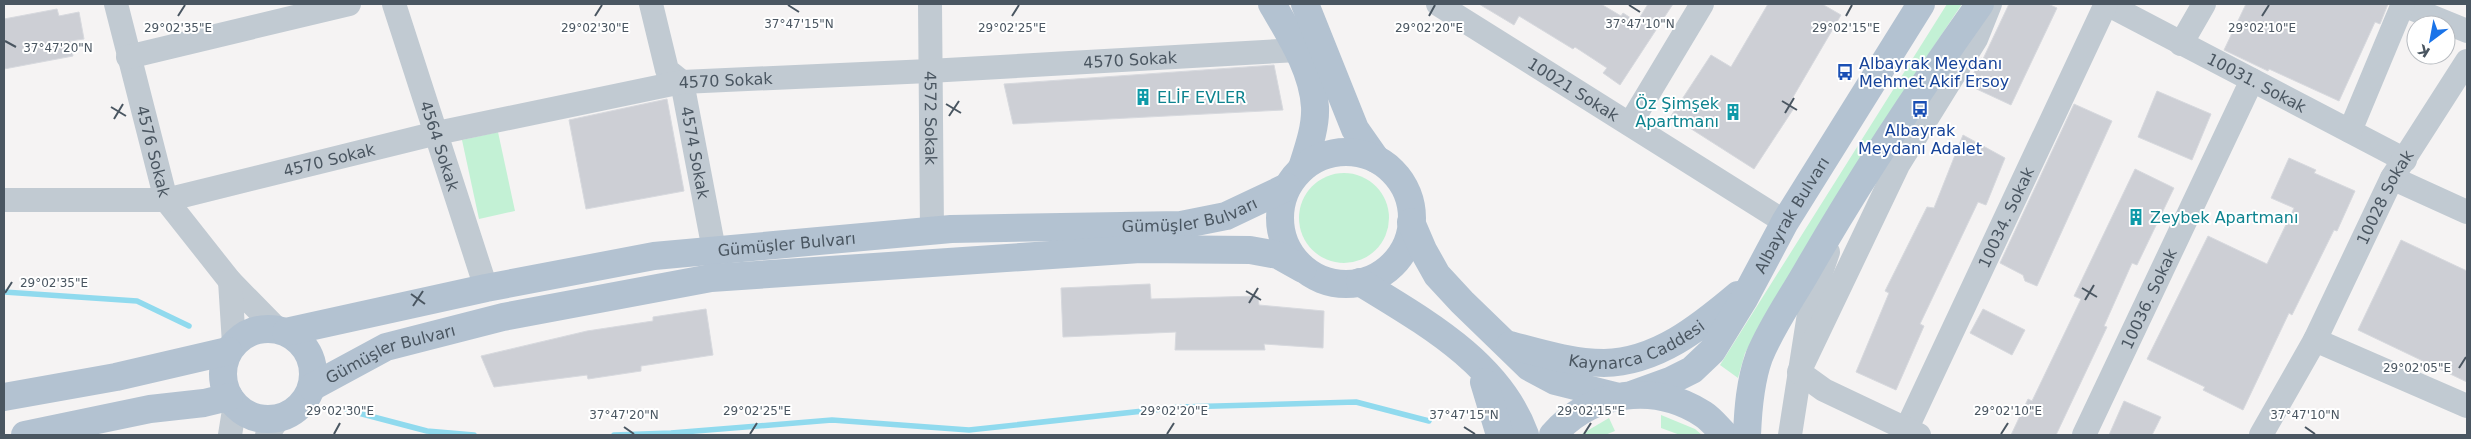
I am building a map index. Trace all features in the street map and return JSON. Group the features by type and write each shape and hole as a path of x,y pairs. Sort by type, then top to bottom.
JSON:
{"main road":[{"name":"Kaynarca Caddesi","path":"1272,4 1298,50 1308,74 1315,108 1311,139 1280,209 1280,230 1288,251 1303,269 1323,280 1345,284 1360,282 1387,270 1402,254 1411,233 1412,210 1405,189 1393,172 1376,159 1356,152 1335,152 1315,159 1295,178"},
{"name":"Kaynarca Caddesi","path":"1305,4 1355,128 1376,159"},
{"name":"Albayrak Bulvarı","path":"1553,435 1564,423 1588,406 1670,381 1702,362 1729,325 1785,222 1922,4"},
{"path":"1747,435 1748,410 1760,356 1823,244 1901,122 1980,4"},
{"name":"Gümüşler Bulvarı","path":"282,330 654,256 932,231 1182,224 1226,216 1295,178"},
{"name":"Kaynarca Caddesi","path":"1411,222 1423,250 1437,275 1529,367 1556,382 1624,395 1670,398 1703,414 1725,435"},
{"name":"Gümüşler Bulvarı","path":"312,387 386,347 502,317 711,278 1140,249 1250,250 1278,255 1303,269"},
{"path":"1360,282 1431,327 1478,364 1505,397 1519,418 1525,435"},
{"name":"Kaynarca Caddesi","path":"1506,344 1575,360 1604,363 1630,359 1691,333 1752,282"},
{"path":"258,329 282,330 301,343 311,359 314,368 312,387 303,403 273,427 269,419 251,416 232,401 225,388 223,370 231,348 241,337 258,329"},
{"path":"4,397 116,376 231,348"},
{"path":"1478,364 1500,435"},
{"path":"26,435 150,409 232,401"}],"street":[{"name":"4576 Sokak","path":"116,4 166,200 230,281 282,330"},
{"path":"128,56 349,4"},
{"name":"4564 Sokak","path":"394,4 486,288"},
{"path":"651,4 667,70 682,82"},
{"name":"4572 Sokak","path":"930,4 929,71 932,231"},
{"name":"10021 Sokak","path":"1438,4 1785,222"},
{"path":"1630,124 1702,4"},
{"path":"1799,372 1898,166 1976,39 1990,4"},
{"name":"10031. Sokak","path":"2107,4 2350,131 2399,169 2467,212"},
{"name":"10034. Sokak","path":"1912,433 2107,4"},
{"path":"2181,44 2204,4"},
{"path":"2350,131 2403,4 2467,31"},
{"name":"4570 Sokak","path":"4,200 166,200 437,133 682,82 929,71 1298,50"},
{"name":"10028 Sokak","path":"2261,435 2315,340 2399,169 2467,61"},
{"name":"10036. Sokak","path":"2084,435 2252,80"},
{"name":"4574 Sokak","path":"682,82 714,250"},
{"path":"1898,166 1901,122"},
{"path":"1790,435 1811,300 1846,208"},
{"path":"230,281 231,348"},
{"path":"2315,340 2467,406"},
{"path":"1799,372 1824,390 1912,433"},
{"path":"230,435 232,401"}],"green space":[{"path":"1947,4 1962,4 1882,124 1745,353 1738,378 1720,365"},
{"path":"498,132 515,211 479,219 462,140"},
{"path":"1344,173 1361,176 1376,186 1386,201 1389,218 1386,235 1376,250 1361,260 1344,263 1327,260 1312,250 1302,235 1299,218 1302,201 1312,186 1327,176"},
{"path":"1661,415 1695,429 1702,435 1680,435 1661,428"},
{"path":"1609,418 1615,431 1605,435 1580,435"}],"building":[{"path":"1479,4 1601,4 1621,16 1623,13 1637,22 1648,4 1673,4 1620,85 1603,73 1607,68 1575,47 1573,49 1519,16 1514,25"},
{"path":"1768,4 1822,4 1841,15 1789,104 1794,108 1754,169 1671,116 1711,55 1731,67"},
{"path":"2009,4 2048,4 2057,8 2011,105 1968,85 1981,58 1983,59"},
{"path":"2246,4 2388,4 2380,24 2375,22 2339,101 2224,50"},
{"path":"57,9 59,16 79,12 84,39 70,41 73,56 4,69 4,19"},
{"name":"ELİF EVLER","path":"1274,65 1283,110 1013,124 1004,84"},
{"path":"2157,91 2211,114 2192,160 2138,137"},
{"path":"667,99 684,191 586,209 569,120"},
{"path":"2074,104 2112,121 2037,286 2025,281 2023,275 2000,263"},
{"path":"1963,135 2005,158 1986,205 1978,202 1920,324 1924,326 1896,390 1856,372 1889,293 1885,291 1927,207 1934,208"},
{"path":"2289,158 2316,170 2314,173 2355,191 2337,231 2334,230 2292,315 2289,313 2243,410 2203,390 2205,387 2147,359 2208,236 2267,264 2294,208 2271,198"},
{"path":"2135,169 2174,188 2137,265 2132,263 2104,326 2107,327 2056,435 2011,435 2028,399 2032,401 2081,299 2074,296"},
{"path":"2401,240 2467,271 2467,382 2358,330"},
{"path":"1150,284 1151,299 1258,296 1259,305 1324,311 1323,348 1264,344 1265,350 1175,350 1176,332 1063,337 1061,288"},
{"path":"706,309 713,355 641,366 641,371 588,379 587,375 494,387 481,356 587,331 653,321 653,317"},
{"path":"1983,309 2025,330 2012,355 1970,333"},
{"path":"2124,401 2161,417 2152,435 2109,435"}],"waterway":[{"path":"4,292 137,301 189,326"},
{"path":"614,435 671,433 832,420 969,430 1180,407 1356,402 1429,421"},
{"path":"347,410 427,431 474,435"}],"place":[{"name":"Albayrak Meydanı Mehmet Akif Ersoy","path":"1845,72"},
{"name":"ELİF EVLER","path":"1143,97"},
{"name":"Albayrak Meydanı Adalet","path":"1920,109"},
{"name":"Öz Şimşek Apartmanı","path":"1733,112"},
{"name":"Zeybek Apartmanı","path":"2136,217"}]}
